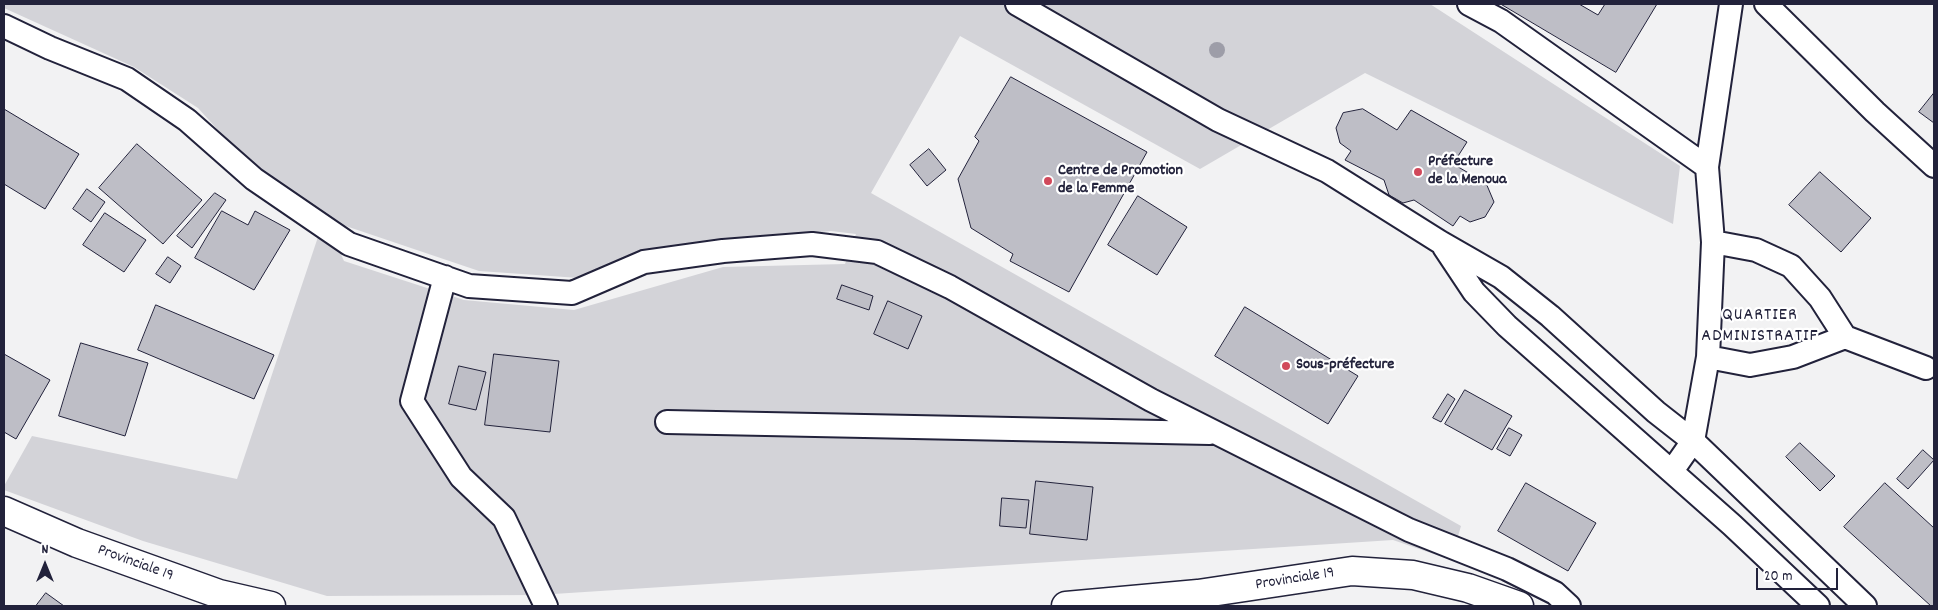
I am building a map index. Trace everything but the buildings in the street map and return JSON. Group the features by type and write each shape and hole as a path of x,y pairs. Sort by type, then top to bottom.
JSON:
{"main road":[{"name":"Provinciale 19","path":"4,511 77,544 217,600 271,606"},
{"name":"Provinciale 19","path":"1066,606 1198,594 1352,571 1413,575 1468,588 1520,606"}],"street":[{"path":"1017,4 1218,120 1327,171 1440,242 1501,277 1550,316 1656,412 1693,441 1865,606"},
{"path":"1469,4 1501,21 1707,168"},
{"path":"1672,472 1693,441 1708,357 1713,242 1707,168 1731,4"},
{"path":"1766,4 1875,112 1934,166"},
{"path":"4,26 50,48 127,79 187,120 254,179 350,244 469,286 572,293 644,262 723,251 812,244 876,252 950,287 1151,400 1409,530 1507,569 1555,593 1569,606"},
{"path":"1440,242 1474,292 1507,326 1732,525 1818,606"},
{"path":"1713,242 1756,250 1791,266 1820,298 1845,337 1932,369"},
{"path":"445,277 412,401 461,477 504,518 546,606"},
{"path":"1708,357 1750,365 1793,357 1845,337"},
{"path":"666,422 1216,433"}],"shaded area":[{"path":"4,4 1430,4 1680,166 1673,224 1365,73 1200,169 960,36 871,193 1461,526 1451,560 1393,540 538,595 327,596 143,541 4,490 4,486 32,436 237,479 324,219 259,175 198,108 134,67 4,8","holes":["325,219 479,271 579,278 645,249 831,231 856,234 845,264 723,267 574,310 464,300 344,261"]}],"place":[{"name":"Préfecture de la Menoua","path":"1418,172"},
{"name":"Centre de Promotion de la Femme","path":"1048,181"},
{"name":"Sous-préfecture","path":"1286,366"}],"district":[{"name":"QUARTIER ADMINISTRATIF","path":"1760,327"}]}
